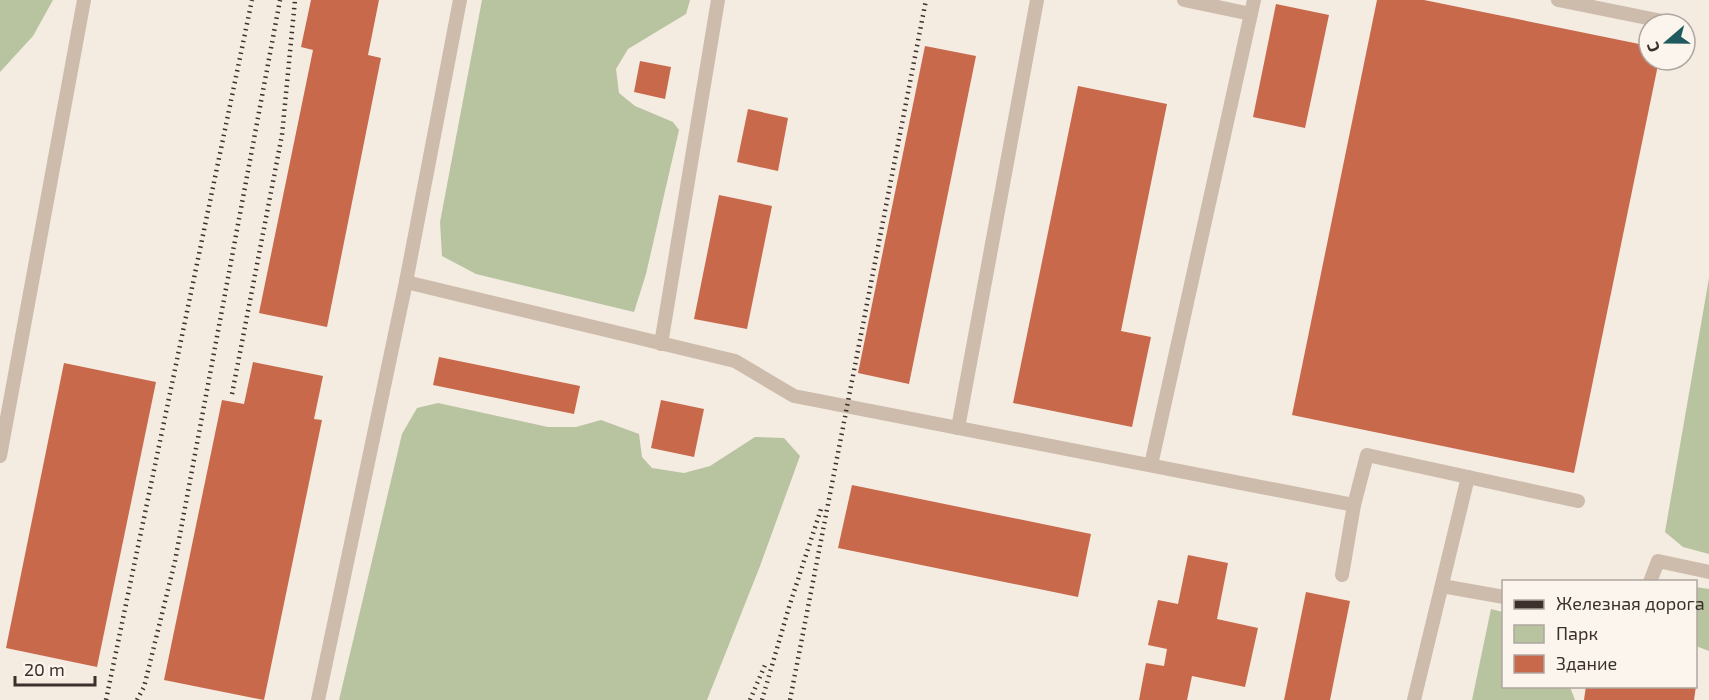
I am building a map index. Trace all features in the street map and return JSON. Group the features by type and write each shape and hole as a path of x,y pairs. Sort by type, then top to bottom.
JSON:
{"lane":[{"path":"0,456 6,388 84,0"},
{"path":"318,700 406,282 460,0"},
{"path":"661,344 718,0"},
{"path":"958,428 1036,0"},
{"path":"1151,465 1252,7 1184,0"},
{"path":"1558,0 1637,16"},
{"path":"406,282 735,361 794,396 1354,505"},
{"path":"1342,575 1354,505 1367,455 1578,501"},
{"path":"1414,700 1468,477"},
{"path":"1651,580 1658,561 1709,572"},
{"path":"1442,586 1502,597"}],"green space":[{"path":"0,0 53,0 33,36 0,72"},
{"path":"482,0 690,0 686,14 628,49 616,69 619,93 635,106 673,122 679,130 646,274 634,312 476,274 442,256 440,222"},
{"path":"1709,278 1709,554 1683,547 1665,532"},
{"path":"438,403 548,427 576,427 601,420 639,434 642,457 652,468 684,473 710,466 755,437 784,438 800,456 707,700 339,700 402,434 417,408"},
{"path":"1697,587 1709,589 1709,651 1697,646"},
{"path":"1491,609 1502,612 1502,688 1570,688 1575,700 1472,700"}],"building":[{"path":"311,0 379,0 368,55 381,58 327,327 259,313 313,50 301,47"},
{"path":"1377,0 1424,0 1637,44 1637,72 1657,72 1574,473 1292,415"},
{"path":"1276,4 1329,15 1305,128 1253,117"},
{"path":"925,46 976,56 909,384 858,373"},
{"path":"640,61 671,67 665,99 634,92"},
{"path":"1078,86 1167,104 1121,331 1151,337 1132,427 1013,403"},
{"path":"748,109 788,118 778,171 737,162"},
{"path":"719,195 772,206 747,329 694,319"},
{"path":"439,357 580,386 574,414 433,385"},
{"path":"253,362 323,376 314,419 322,420 264,700 164,680 222,400 244,404"},
{"path":"64,363 156,382 97,667 6,648"},
{"path":"661,400 704,409 694,457 651,448"},
{"path":"852,485 1091,534 1078,597 838,548"},
{"path":"1188,555 1228,563 1217,619 1258,628 1245,687 1192,676 1187,700 1139,700 1146,663 1164,666 1167,649 1148,645 1158,600 1178,604"},
{"path":"1306,592 1350,601 1330,700 1284,700"},
{"path":"1586,688 1696,688 1694,700 1584,700"}],"railway":[{"path":"106,700 252,0"},
{"path":"137,700 144,687 175,561 280,0"},
{"path":"232,394 282,135 295,0"},
{"path":"790,700 926,0"},
{"path":"762,700 822,506"},
{"path":"750,700 765,665"}]}
